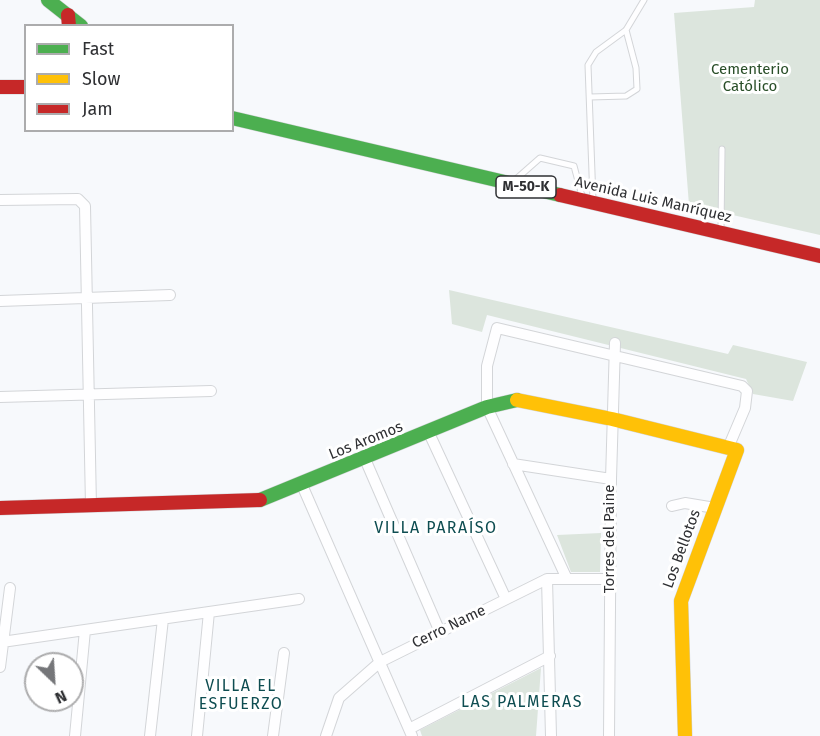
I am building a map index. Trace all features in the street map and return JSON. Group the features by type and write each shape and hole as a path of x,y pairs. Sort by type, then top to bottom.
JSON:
{"street":[{"path":"48,0 68,20"},
{"path":"0,87 24,87"},
{"name":"Avenida Luis Manríquez","path":"234,118 820,256"},
{"path":"0,200 75,199 83,201 86,209 91,394 91,506"},
{"path":"0,301 170,295"},
{"path":"567,579 487,407 487,366 497,328 615,356"},
{"name":"Torres del Paine","path":"609,736 611,479 615,343"},
{"name":"Los Bellotos","path":"615,356 738,384 747,391 745,408 715,508 681,601 685,736"},
{"path":"0,397 211,391"},
{"name":"Los Aromos","path":"0,508 262,500 429,433 487,407 522,400 612,419 733,449"},
{"path":"429,433 506,599"},
{"path":"365,459 440,632"},
{"path":"513,464 611,479"},
{"path":"302,485 410,732 550,656"},
{"path":"672,506 685,503 715,508"},
{"path":"547,579 550,736"},
{"name":"Cerro Name","path":"326,736 339,698 380,662 547,579 610,579"},
{"path":"0,667 10,588"},
{"path":"2,642 299,599"},
{"path":"197,736 209,612"},
{"path":"150,736 164,619"},
{"path":"75,736 85,630"},
{"path":"273,736 284,652"}],"lane":[{"path":"588,202 590,97 588,65 596,52 626,30 644,0"},
{"path":"590,97 626,96 637,89 636,68 626,30"},
{"path":"720,233 723,149"},
{"path":"511,184 540,158 574,166 588,202"}],"green space":[{"name":"Cementerio Católico","path":"755,0 820,0 820,235 689,205 674,13 754,7"},
{"path":"449,290 728,354 733,345 807,362 793,401 753,394 746,379 487,315 482,332 452,324"},
{"path":"601,533 600,572 571,572 557,535"},
{"path":"541,668 536,736 422,736 420,730"}],"traffic: fast":[{"path":"48,0 78,24"},
{"path":"234,118 560,195"},
{"path":"260,500 487,407 517,400"}],"traffic: slow":[{"path":"517,400 612,419 737,450 681,601 685,736"}],"traffic: jam":[{"path":"68,15 69,24"},
{"path":"0,87 24,87"},
{"path":"560,195 820,256"},
{"path":"0,508 260,500"}],"district":[{"name":"VILLA PARAÍSO","path":"436,529"},
{"name":"VILLA EL ESFUERZO","path":"241,696"},
{"name":"LAS PALMERAS","path":"522,703"}]}
